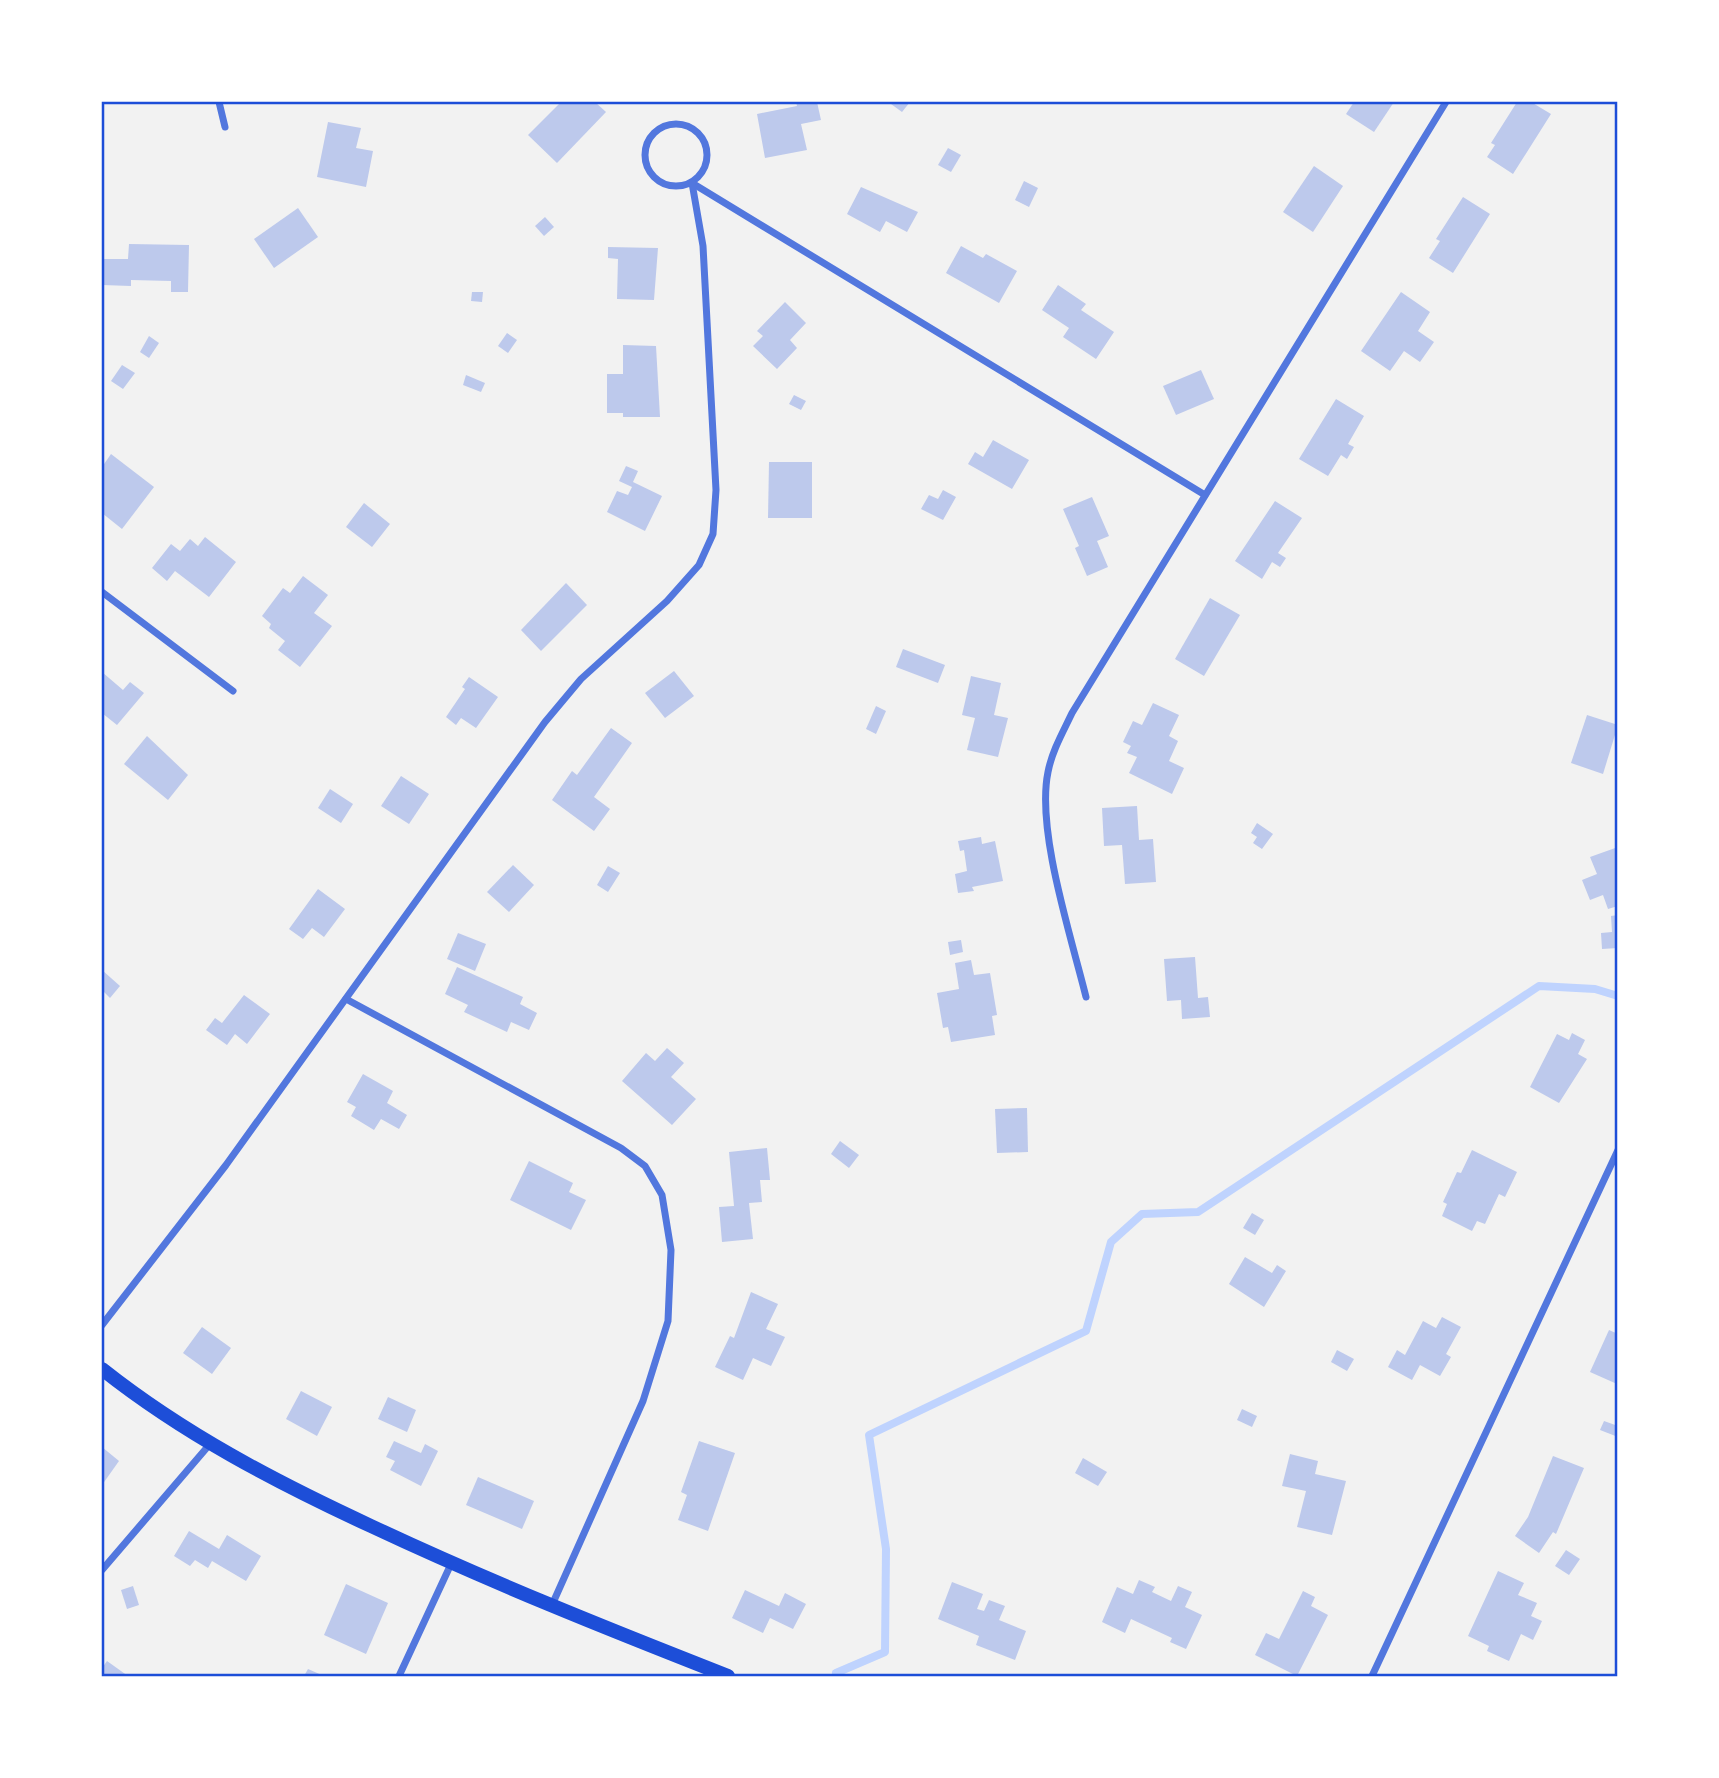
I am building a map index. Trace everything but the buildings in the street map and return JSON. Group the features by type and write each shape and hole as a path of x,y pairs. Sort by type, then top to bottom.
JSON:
{"main road":[{"path":"102,1369 210,1444 318,1501 451,1564 728,1676"}],"street":[{"path":"219,102 225,127"},
{"path":"1086,997 1048,833 1045,804 1048,772 1072,713 1446,102"},
{"path":"692,183 702,173 707,159 703,139 687,126 673,124 660,128 650,138 645,150 645,163 651,175 661,183 673,187 692,183 1205,495"},
{"path":"102,1325 226,1165 558,705 599,662 667,601 706,554 713,534 716,490 703,246 692,183"},
{"path":"102,592 233,691"},
{"path":"346,999 621,1148 645,1166 662,1195 672,1274 662,1345 643,1401 551,1606"},
{"path":"1373,1676 1618,1150"},
{"path":"102,1570 210,1444"},
{"path":"399,1676 451,1564"}],"waterway":[{"path":"836,1673 885,1652 886,1549 869,1435 1086,1331 1111,1242 1142,1214 1198,1212 1539,986 1595,989 1618,996"}]}
